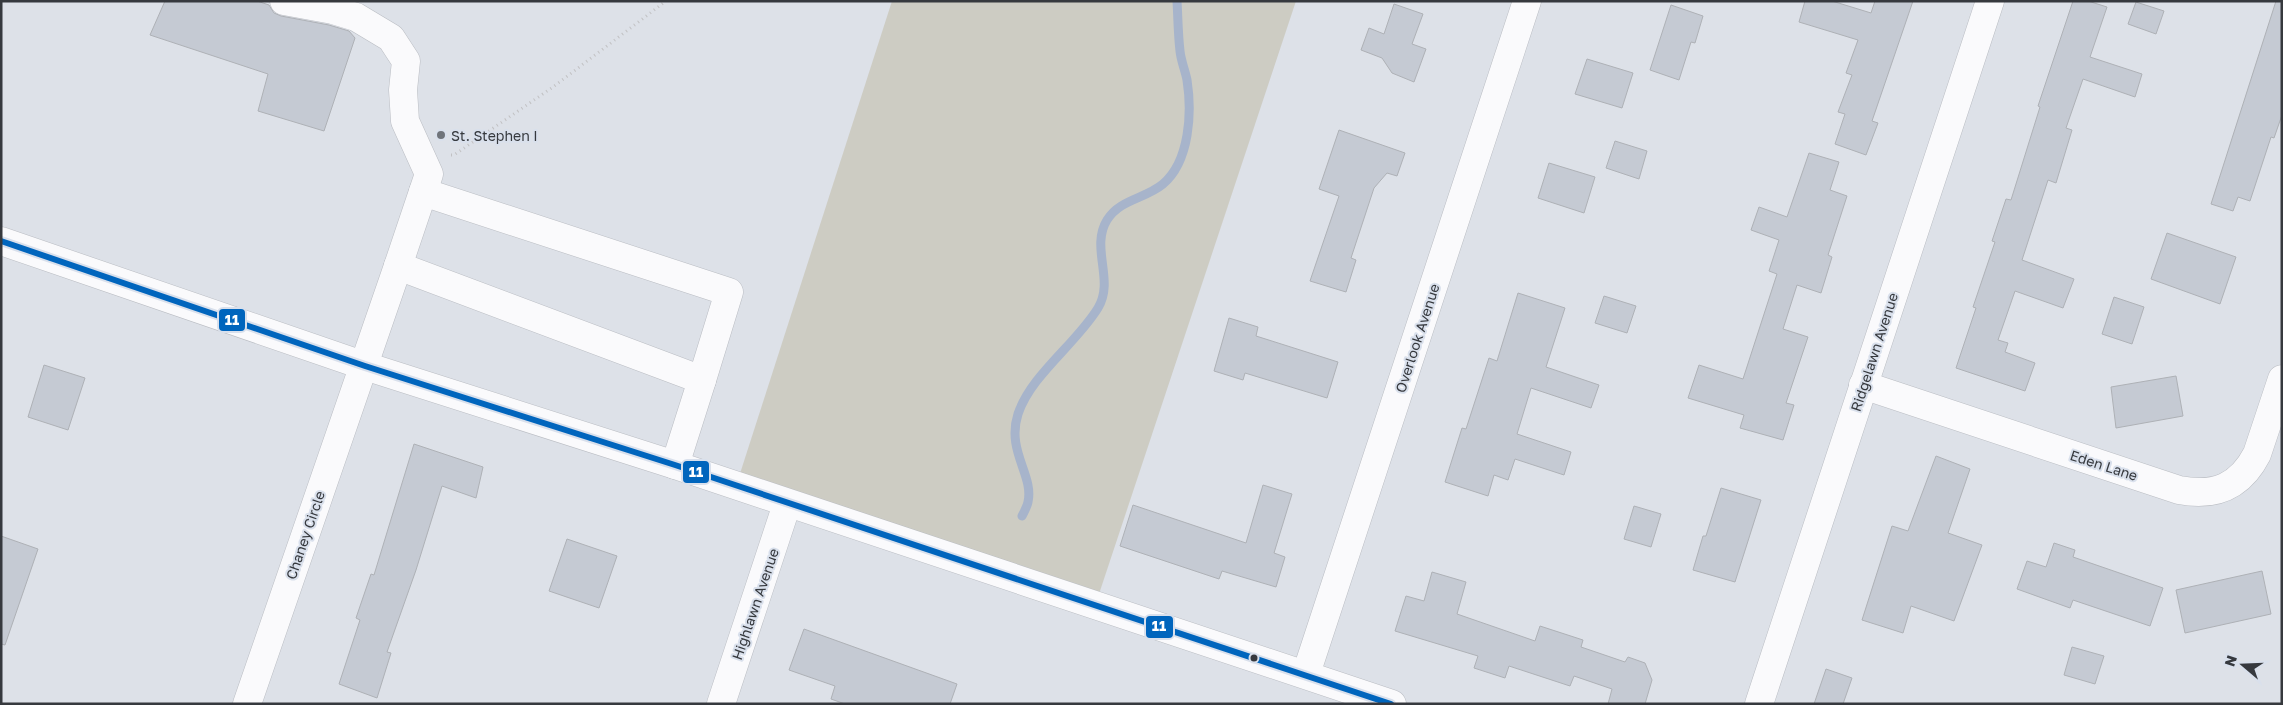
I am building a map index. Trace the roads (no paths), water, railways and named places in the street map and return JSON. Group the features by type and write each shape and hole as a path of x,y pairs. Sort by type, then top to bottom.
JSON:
{"street":[{"name":"Chaney Circle","path":"247,704 365,366 429,174 405,121 403,90 406,61 392,38 356,17 333,10 284,1"},
{"name":"Overlook Avenue","path":"1306,674 1527,1"},
{"name":"Ridgelawn Avenue","path":"1759,704 1990,1"},
{"path":"423,192 729,292 675,465"},
{"path":"1,242 365,366 675,465 787,504 1392,704"},
{"path":"398,266 702,380"},
{"name":"Eden Lane","path":"1863,385 2179,490 2194,493 2224,489 2238,480 2251,465 2257,454 2282,379"},
{"name":"Highlawn Avenue","path":"721,704 787,504"}],"waterway":[{"path":"1022,516 1028,504 1029,492 1017,451 1015,427 1024,400 1043,373 1078,334 1098,308 1103,297 1104,275 1101,242 1102,231 1107,220 1112,213 1126,203 1163,184 1179,163 1184,149 1189,121 1189,93 1180,51 1177,1"}],"place":[{"name":"St. Stephen I","path":"441,135"}]}
